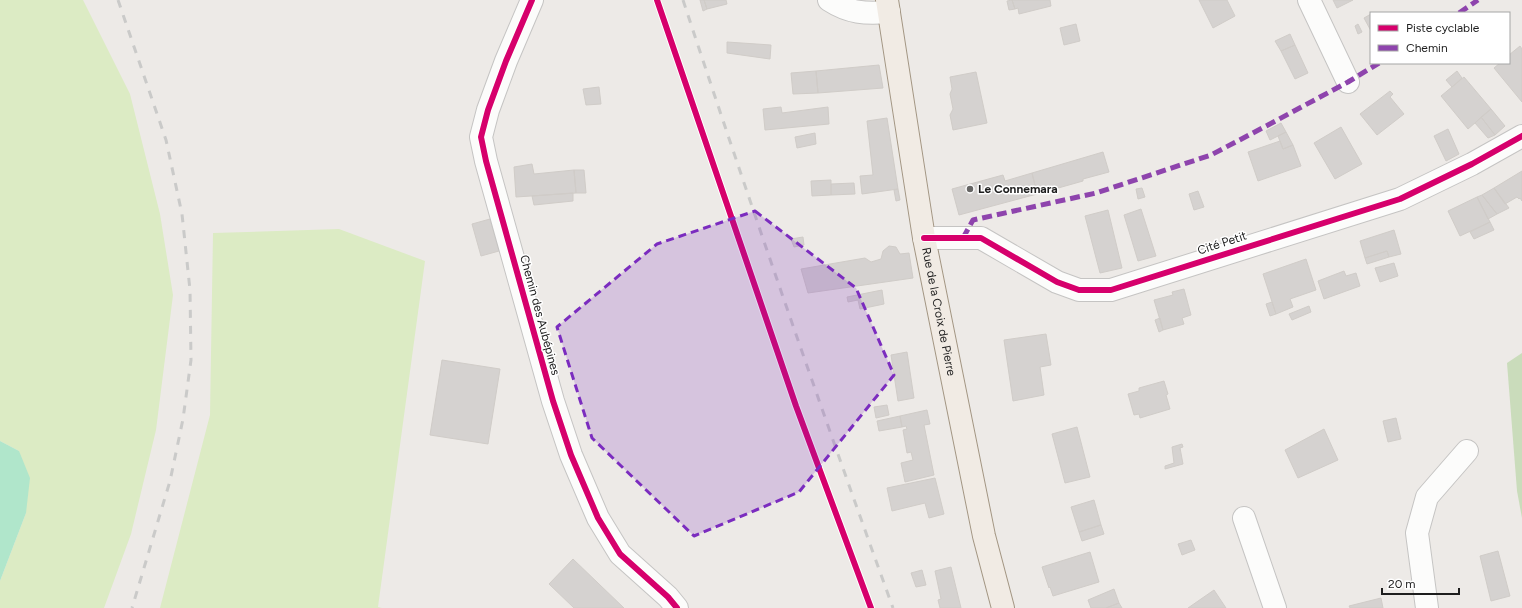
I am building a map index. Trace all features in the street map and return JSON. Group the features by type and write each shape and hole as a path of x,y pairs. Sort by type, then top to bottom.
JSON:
{"main road":[{"name":"Rue de la Croix de Pierre","path":"888,6 924,238 984,536 1003,608"}],"street":[{"name":"Chemin des Aubépines","path":"532,0 506,61 488,110 481,137 486,161 553,401 571,456 598,518 620,554 668,597 677,608"},
{"path":"829,0 840,7 859,13 888,6"},
{"path":"1309,0 1348,82"},
{"name":"Cité Petit","path":"924,238 981,238 1057,282 1079,290 1111,290 1400,199 1472,164 1522,136"},
{"path":"1427,608 1418,533 1427,497 1467,451"},
{"path":"1244,518 1275,608"}],"highlighted area":[{"path":"755,211 856,288 894,375 799,492 694,536 592,438 557,327 657,244"}],"green space":[{"path":"0,0 83,0 130,94 160,214 173,295 156,430 131,534 104,608 0,608 0,581 26,513 19,451 0,441"},
{"path":"339,229 425,261 378,607 382,608 160,608 210,415 213,233"},
{"path":"1522,353 1522,518 1517,491 1507,363"},
{"path":"0,441 19,451 30,478 26,513 0,581"}],"building":[{"path":"700,0 704,0 707,9 703,11"},
{"path":"704,0 726,0 727,4 707,9"},
{"path":"1012,0 1050,0 1051,6 1019,14 1018,8 1015,9"},
{"path":"1012,0 1015,9 1009,10 1007,1"},
{"path":"1199,0 1227,0 1235,16 1213,28"},
{"path":"1333,0 1353,0 1337,8"},
{"path":"1370,15 1370,29 1364,18"},
{"path":"1076,24 1080,41 1064,45 1060,28"},
{"path":"1358,24 1362,32 1358,34 1355,26"},
{"path":"1290,34 1295,45 1281,51 1275,41"},
{"path":"727,42 771,45 770,59 727,53"},
{"path":"1295,45 1308,73 1295,79 1281,51"},
{"path":"1520,46 1522,49 1522,102 1494,68 1499,64 1510,64 1510,54"},
{"path":"879,65 883,88 818,93 816,71"},
{"path":"816,71 818,93 793,94 791,73"},
{"path":"1457,71 1462,78 1452,87 1446,80"},
{"path":"976,72 987,123 953,130 950,115 953,109 950,94 952,89 950,77"},
{"path":"1464,77 1491,109 1468,129 1441,96"},
{"path":"599,87 601,104 586,105 583,89"},
{"path":"1390,91 1393,94 1390,97 1404,114 1377,135 1360,114"},
{"path":"781,107 782,113 828,107 829,124 765,130 763,109"},
{"path":"1491,109 1505,126 1495,135 1481,117"},
{"path":"1481,117 1495,135 1488,138 1475,123"},
{"path":"887,118 898,189 862,194 860,176 873,175 867,121"},
{"path":"1281,123 1286,132 1270,140 1266,131"},
{"path":"1341,127 1362,164 1335,179 1314,143"},
{"path":"1448,129 1459,154 1446,161 1434,136"},
{"path":"1286,132 1293,145 1283,149 1278,136"},
{"path":"815,133 816,144 797,148 795,137"},
{"path":"1280,141 1283,149 1293,145 1301,166 1258,181 1248,152"},
{"path":"1103,152 1109,172 1037,194 1032,173"},
{"path":"532,164 534,174 574,170 576,193 516,197 514,167"},
{"path":"574,170 584,170 586,193 576,193"},
{"path":"1522,171 1522,201 1517,197 1505,204 1494,188"},
{"path":"1032,173 1037,194 959,215 952,189 1003,175 1005,181"},
{"path":"831,180 831,195 812,196 811,181"},
{"path":"854,183 855,194 831,195 831,184"},
{"path":"1142,188 1145,197 1138,199 1136,189"},
{"path":"1494,188 1509,208 1497,214 1482,195"},
{"path":"898,189 900,200 896,201 894,190"},
{"path":"1198,191 1204,207 1194,210 1189,194"},
{"path":"573,193 573,201 534,205 532,196"},
{"path":"1482,195 1497,214 1488,219 1477,197"},
{"path":"1477,197 1490,222 1460,236 1448,211"},
{"path":"1141,209 1156,256 1138,261 1124,215"},
{"path":"1108,210 1122,268 1100,273 1085,216"},
{"path":"490,219 499,251 481,256 472,224"},
{"path":"1490,222 1494,230 1474,239 1470,232"},
{"path":"1394,230 1401,254 1389,257 1387,251 1365,258 1360,241"},
{"path":"803,237 804,245 794,247 791,239"},
{"path":"889,246 896,247 900,254 909,253 913,278 808,293 801,269 865,258 871,262 881,259 883,251"},
{"path":"1387,251 1389,257 1367,264 1365,258"},
{"path":"1306,259 1316,290 1290,299 1293,307 1276,314 1263,274"},
{"path":"1394,263 1398,276 1380,282 1375,268"},
{"path":"1344,271 1346,276 1356,273 1360,286 1324,299 1318,281"},
{"path":"1184,289 1191,315 1182,318 1184,324 1163,330 1154,300 1173,295 1172,292"},
{"path":"882,290 884,304 860,309 858,300 848,302 847,297"},
{"path":"1272,302 1276,314 1270,316 1266,304"},
{"path":"1309,306 1311,312 1292,320 1289,314"},
{"path":"1160,318 1163,330 1159,332 1155,320"},
{"path":"1046,334 1051,365 1040,367 1044,395 1013,401 1004,340"},
{"path":"907,352 914,398 898,401 891,355"},
{"path":"442,360 500,369 488,444 430,435"},
{"path":"1164,381 1170,409 1140,418 1139,414 1134,415 1128,394 1139,391 1139,388"},
{"path":"887,405 889,415 876,418 874,407"},
{"path":"927,410 930,424 924,425 934,475 905,482 901,463 913,460 911,452 907,453 903,430 907,429 906,426 902,427 900,416"},
{"path":"900,416 902,427 879,431 877,421"},
{"path":"1396,418 1401,439 1388,442 1383,421"},
{"path":"1077,427 1090,477 1065,483 1052,434"},
{"path":"1324,429 1338,460 1298,478 1285,450"},
{"path":"1182,444 1183,447 1180,448 1183,464 1165,469 1165,466 1174,463 1172,447"},
{"path":"935,478 944,514 929,518 925,503 892,511 887,488"},
{"path":"1094,500 1101,525 1079,532 1071,507"},
{"path":"1101,525 1104,534 1082,541 1079,532"},
{"path":"1191,540 1195,550 1182,555 1178,544"},
{"path":"1498,551 1510,596 1491,601 1480,556"},
{"path":"1090,552 1099,582 1053,596 1042,567"},
{"path":"573,559 624,608 574,608 549,584"},
{"path":"951,567 961,608 940,608 938,600 941,599 935,571"},
{"path":"922,570 926,585 916,587 911,573"},
{"path":"1114,589 1119,603 1106,608 1091,608 1088,600"},
{"path":"1214,590 1226,608 1188,608"},
{"path":"1381,598 1383,608 1350,608 1349,606"},
{"path":"1119,603 1122,608 1106,608"}],"railway":[{"path":"118,0 166,140 182,214 190,290 191,360 183,419 170,481 132,608"},
{"path":"683,0 786,305 893,608"}],"marked path":[{"path":"1460,12 1478,0"},
{"path":"963,238 973,220 1096,193 1211,155 1348,82 1377,64"}],"cycle path":[{"path":"532,0 506,61 488,110 481,137 486,161 553,401 571,455 598,518 620,554 668,597 677,608"},
{"path":"657,0 796,406 871,608"},
{"path":"924,238 981,238 1057,282 1079,290 1111,290 1400,199 1472,164 1522,136"}],"place":[{"name":"Le Connemara","path":"970,189"}]}
